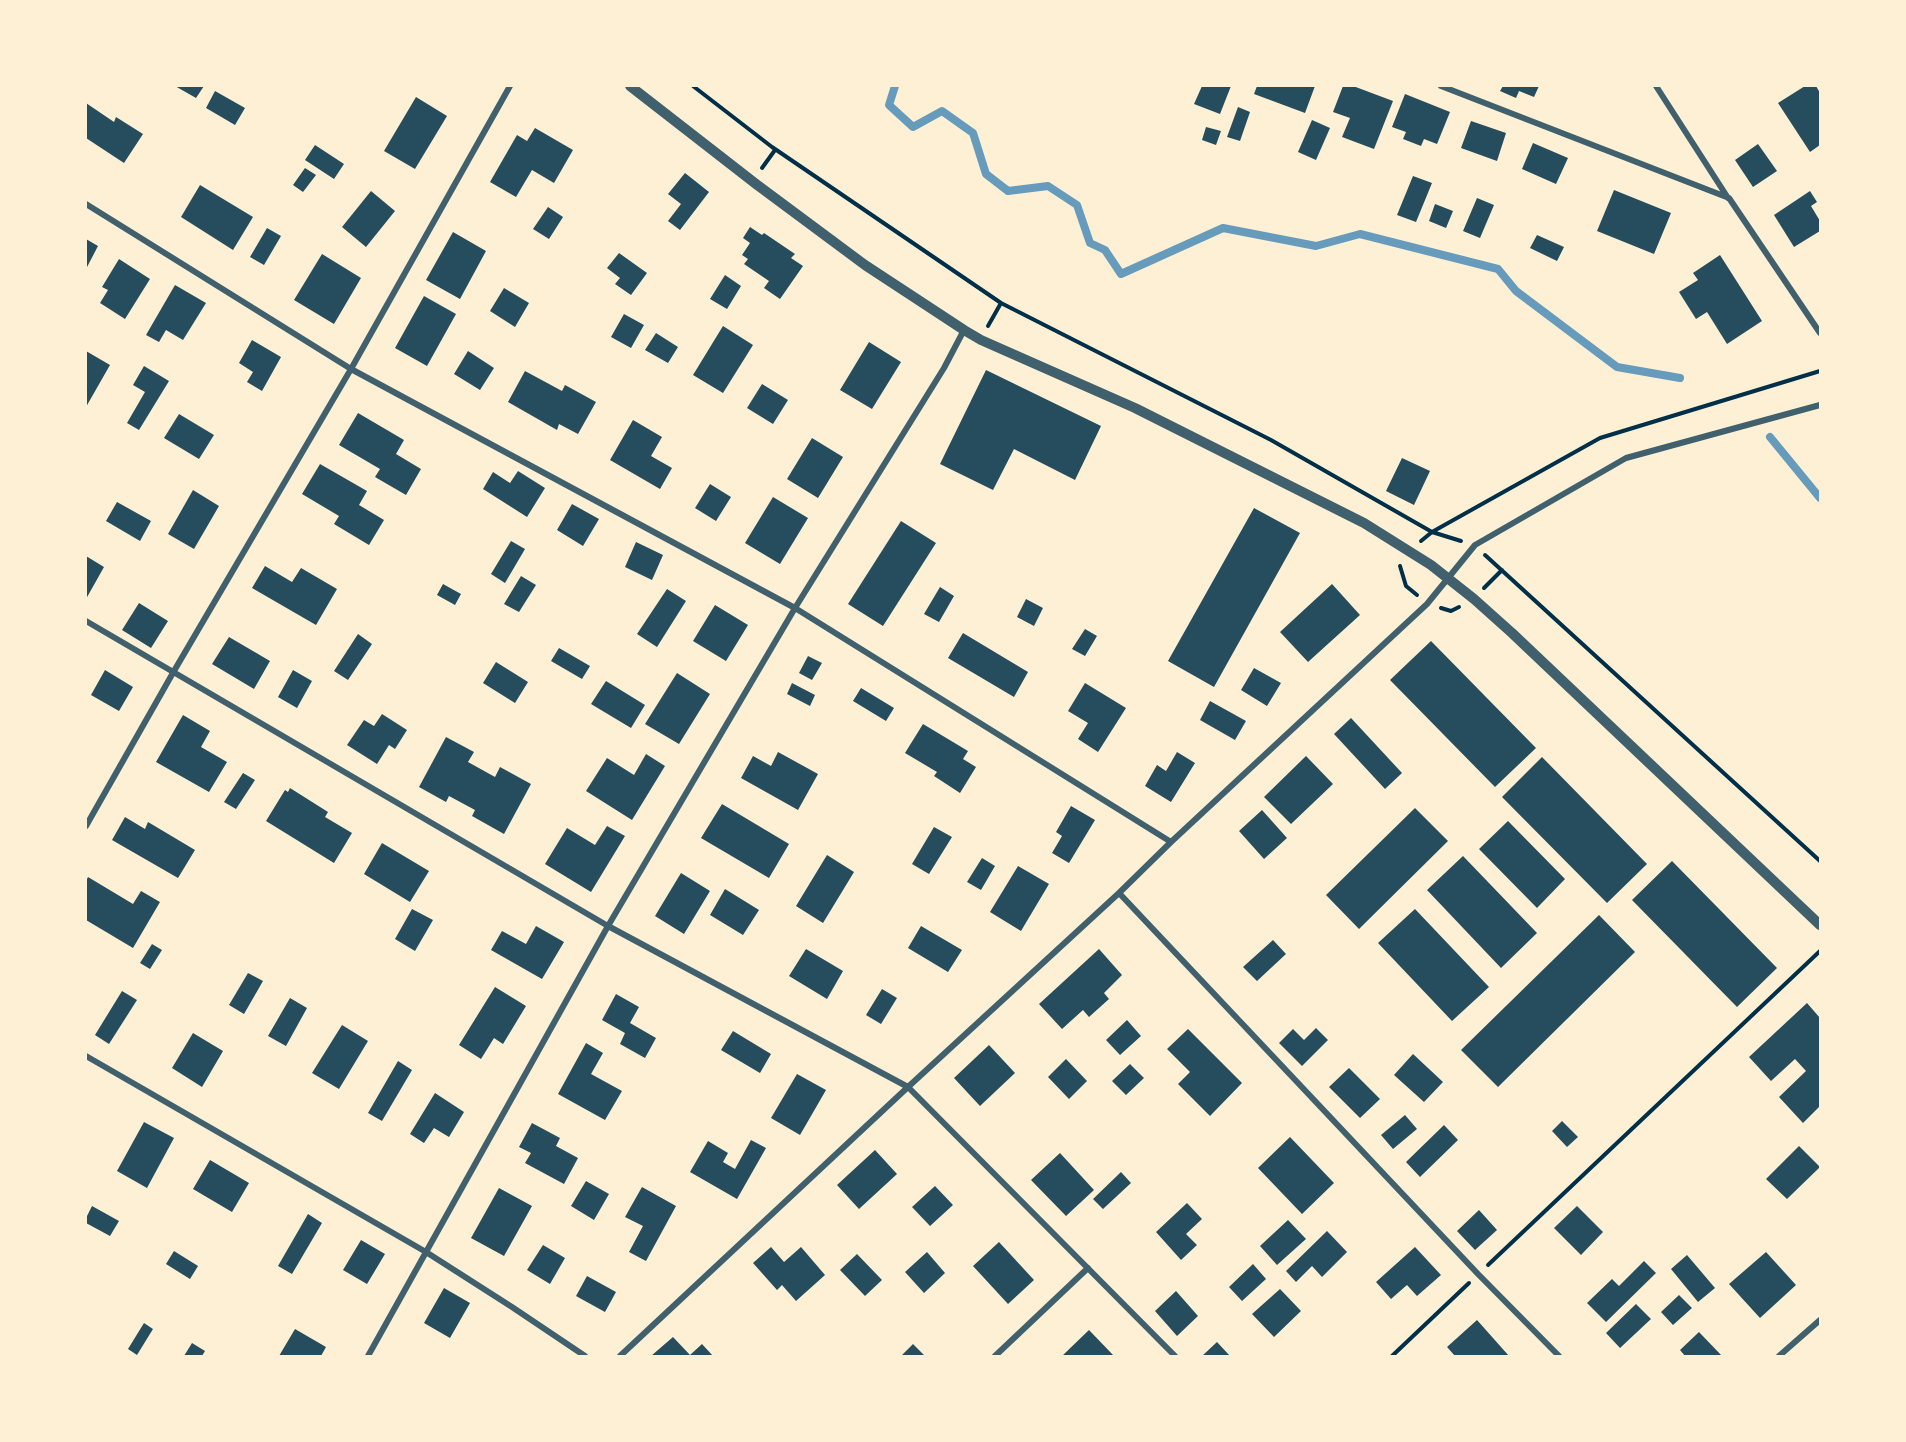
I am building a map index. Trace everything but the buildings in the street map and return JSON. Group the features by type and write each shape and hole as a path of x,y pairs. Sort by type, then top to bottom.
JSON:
{"street":[{"path":"86,826 351,369 510,86"},
{"path":"630,86 865,265 964,330 981,340 1136,408 1364,524 1408,550 1449,579 1512,633 1821,925"},
{"path":"1441,86 1729,198"},
{"path":"1656,86 1821,333"},
{"path":"86,204 351,369 795,608 1172,842"},
{"path":"368,1356 608,926 795,608 944,368 964,330"},
{"path":"620,1356 1427,604 1475,545 1626,458 1821,405"},
{"path":"86,621 608,926 908,1087 1175,1356"},
{"path":"1119,892 1478,1274 1559,1356"},
{"path":"86,1056 426,1252 585,1356"},
{"path":"994,1356 1088,1268"},
{"path":"1779,1356 1821,1320"}],"path":[{"path":"1392,1356 1821,951"}],"waterway":[{"path":"895,86 889,105 913,127 942,111 973,133 986,174 1008,191 1048,186 1077,205 1090,243 1105,250 1121,274 1223,228 1316,246 1360,234 1498,269 1516,291 1617,367 1680,378"},
{"path":"1770,437 1820,498"}]}
